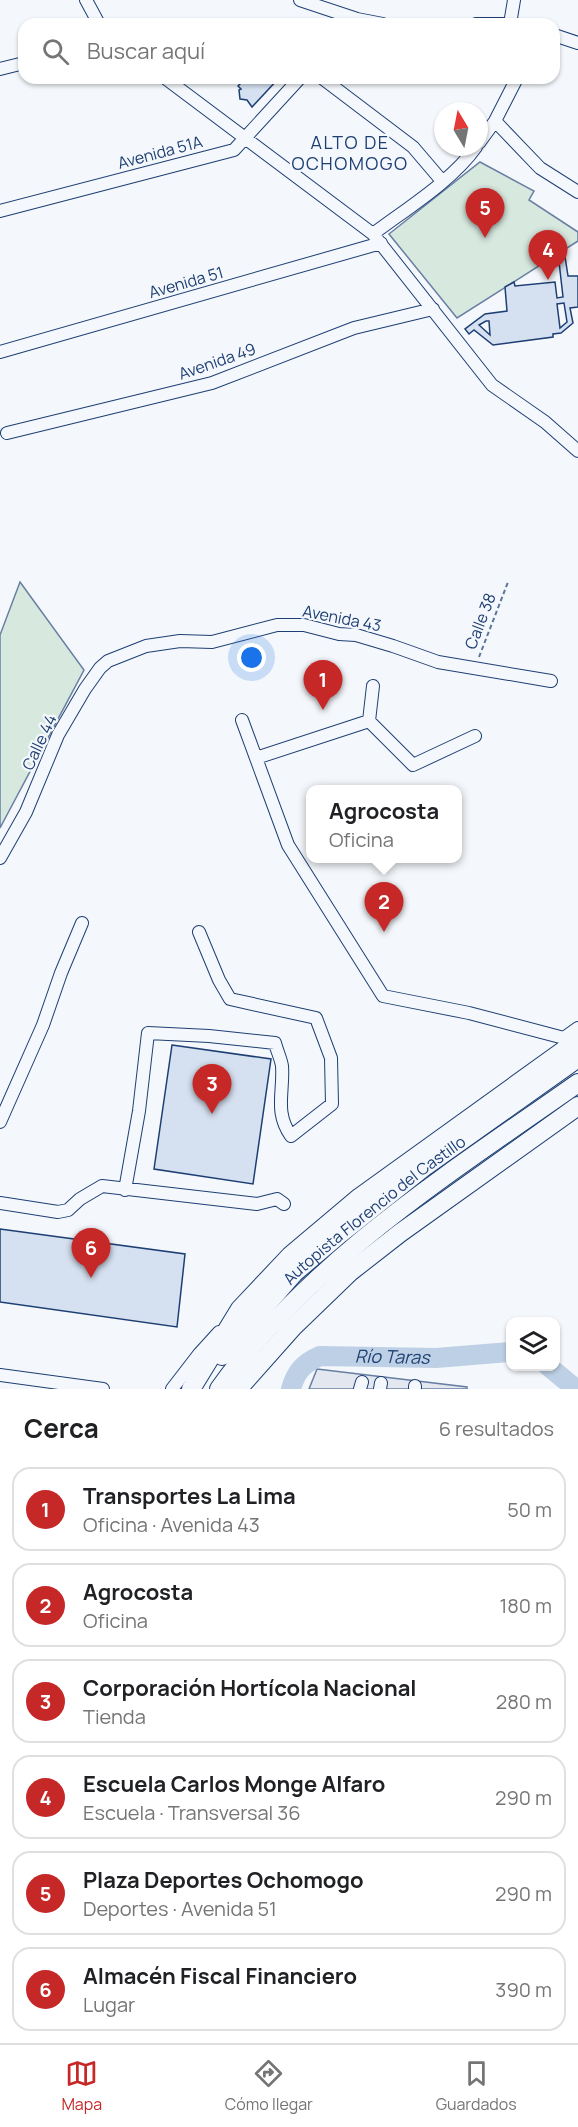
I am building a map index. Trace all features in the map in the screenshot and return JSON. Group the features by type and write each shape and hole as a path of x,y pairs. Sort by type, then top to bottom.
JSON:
{"highway":[{"path":"193,1389 240,1308 290,1256 356,1194 571,1047"},
{"name":"Autopista Florencio del Castillo","path":"193,1389 294,1273 571,1047"},
{"name":"Autopista Florencio del Castillo","path":"219,1389 283,1312 333,1265 422,1195 578,1083"},
{"path":"238,1389 293,1327 350,1272 400,1233 578,1106"}],"street":[{"path":"87,0 96,18"},
{"path":"300,0 319,3 349,18"},
{"path":"512,18 514,0"},
{"path":"560,37 578,43"},
{"path":"0,69 18,64"},
{"path":"173,84 377,239 492,385 545,422 578,451"},
{"name":"Avenida 51A","path":"0,211 234,150 294,84"},
{"path":"330,84 413,147 442,181"},
{"path":"488,131 514,84"},
{"path":"495,121 540,168 578,192"},
{"name":"Avenida 51","path":"0,352 377,239 470,156"},
{"name":"Avenida 49","path":"8,433 212,383 354,328 433,309"},
{"name":"Avenida 43","path":"124,653 146,646 180,641 212,642 277,626 304,625 339,634 356,635 438,662 551,681"},
{"name":"Calle 44","path":"0,858 26,812 58,735 85,689 100,668 124,653"},
{"path":"369,721 373,686"},
{"path":"242,720 288,845 383,996 469,1013 571,1047 578,1028"},
{"path":"369,721 413,765 475,736"},
{"path":"256,758 369,721"},
{"path":"0,1122 43,1025 82,923"},
{"path":"125,1190 139,1111 148,1033 275,1043 282,1065 280,1114 291,1136 332,1104 331,1058 316,1018 230,999 219,980 199,932"},
{"path":"0,1203 58,1212 68,1210 80,1199 102,1186 257,1204 277,1199 284,1204"},
{"path":"172,1389 199,1354 240,1308"},
{"path":"0,1375 103,1389"}],"path":[{"name":"Calle 38","path":"475,668 508,582"}],"shaded area":[{"path":"480,162 534,191 529,200 578,232 578,241 457,318 389,234"},
{"path":"20,582 84,670 0,828 0,635"},
{"path":"317,1369 467,1387 467,1389 309,1389"}],"building":[{"path":"240,84 273,84 252,107 247,100 240,99 239,90 241,89 238,86"},
{"path":"564,250 568,276 578,276 578,307 570,308 573,323 561,333 553,334 553,337 493,345 474,330 469,334 465,329 485,314 507,311 505,287 514,282 515,286 555,282 557,298 563,297 558,253","holes":["564,303 567,322 560,328 557,304","489,321 490,335 479,325"]},
{"path":"172,1045 271,1059 253,1184 154,1169"},
{"path":"0,1229 185,1254 177,1327 0,1302"}],"waterway":[{"name":"Río Taras","path":"291,1389 301,1368 320,1356 436,1358 506,1352"},
{"name":"Río Taras","path":"554,1371 576,1389"}],"place":[{"name":"Plaza Deportes Ochomogo","path":"485,238"},
{"name":"Escuela Carlos Monge Alfaro","path":"548,280"},
{"name":"Transportes La Lima","path":"323,710"},
{"name":"Agrocosta","path":"384,932"},
{"name":"Corporación Hortícola Nacional","path":"212,1114"},
{"name":"Almacén Fiscal Financiero","path":"91,1278"}],"district":[{"name":"ALTO DE OCHOMOGO","path":"350,153"}]}
